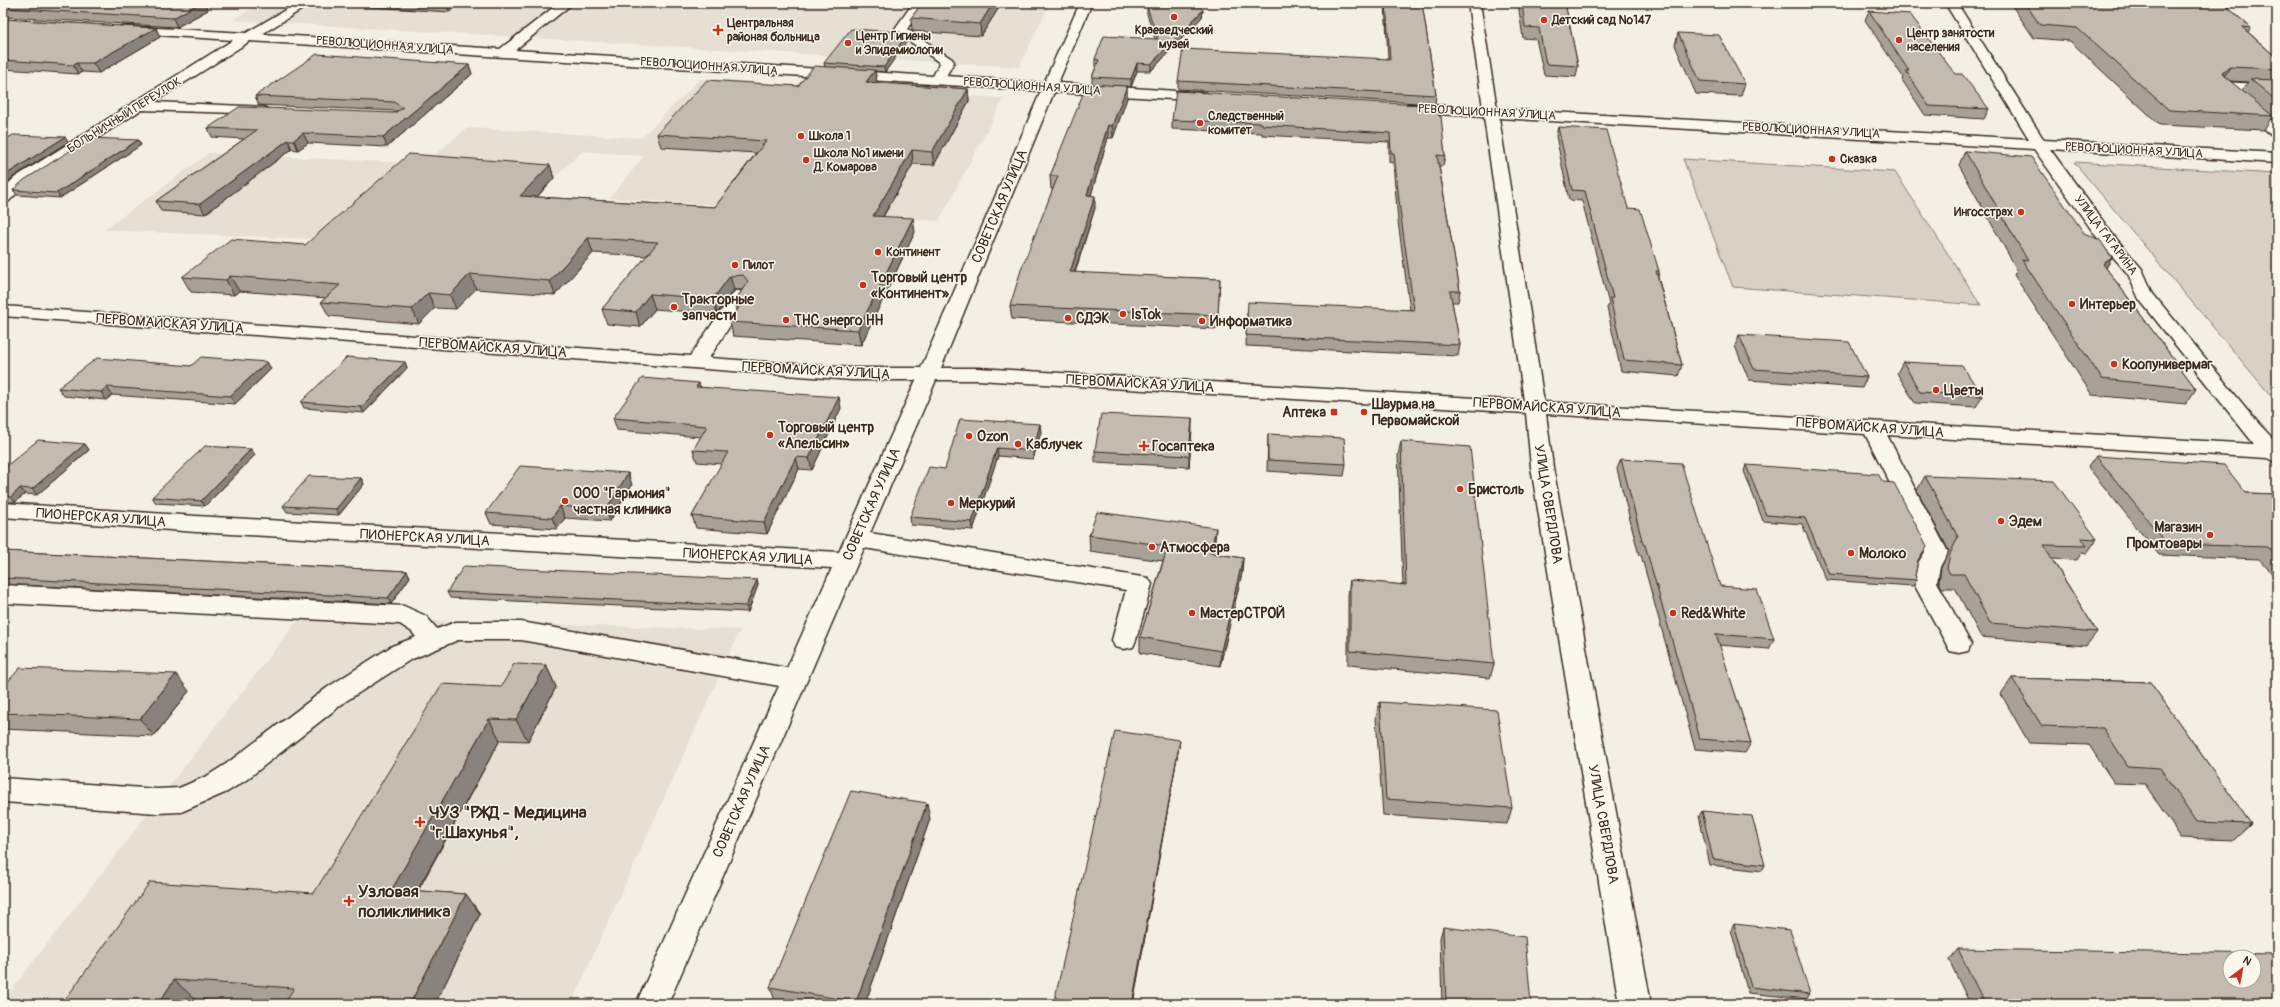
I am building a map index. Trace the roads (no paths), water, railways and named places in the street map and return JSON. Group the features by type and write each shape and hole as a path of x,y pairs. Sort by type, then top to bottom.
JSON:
{"street":[{"name":"БОЛЬНИЧНЫЙ ПЕРЕУЛОК","path":"3,198 20,181 249,36 306,3"},
{"path":"504,52 567,3"},
{"path":"919,3 900,30 947,62 937,81"},
{"name":"СОВЕТСКАЯ УЛИЦА","path":"652,1004 929,373 1086,3"},
{"name":"УЛИЦА СВЕРДЛОВА","path":"1474,3 1535,406 1543,475 1635,1004"},
{"name":"УЛИЦА ГАГАРИНА","path":"1951,3 2033,132 2039,145 2107,239 2136,273 2145,295 2252,429 2276,453"},
{"name":"РЕВОЛЮЦИОННАЯ УЛИЦА","path":"114,28 1049,88 1222,97"},
{"path":"2277,89 2222,86 2277,132"},
{"path":"140,106 280,112"},
{"name":"РЕВОЛЮЦИОННАЯ УЛИЦА","path":"1397,107 2277,158"},
{"path":"696,362 741,295"},
{"name":"ПЕРВОМАЙСКАЯ УЛИЦА","path":"3,311 852,374 929,373 1535,406 2276,453"},
{"path":"1872,427 1937,552 1928,566 1925,582 1959,644"},
{"name":"ПИОНЕРСКАЯ УЛИЦА","path":"3,510 212,525 846,561"},
{"path":"856,539 1140,584 1124,640"},
{"path":"3,594 404,615 418,622 428,632 429,642"},
{"path":"3,790 157,801 180,800 217,784 236,772 337,694 401,653 456,631 521,631 795,679"}],"place":[{"name":"Краеведческий музей","path":"1174,17"},
{"name":"Детский сад №147","path":"1544,20"},
{"name":"Центральная районая больница","path":"718,30"},
{"name":"Центр занятости населения","path":"1899,40"},
{"name":"Центр Гигиены и Эпидемиологии","path":"848,43"},
{"name":"Следственный комитет","path":"1200,123"},
{"name":"Школа 1","path":"801,136"},
{"name":"Сказка","path":"1832,159"},
{"name":"Школа №1 имени Д. Комарова","path":"806,160"},
{"name":"Ингосстрах","path":"2021,212"},
{"name":"Континент","path":"878,252"},
{"name":"Пилот","path":"735,265"},
{"name":"Торговый центр «Континент»","path":"863,285"},
{"name":"Интерьер","path":"2072,304"},
{"name":"Тракторные запчасти","path":"674,307"},
{"name":"IsTok","path":"1123,314"},
{"name":"СДЭК","path":"1068,318"},
{"name":"ТНС энерго НН","path":"786,320"},
{"name":"Информатика","path":"1202,321"},
{"name":"Коопунивермаг","path":"2114,364"},
{"name":"Цветы","path":"1936,390"},
{"name":"Аптека","path":"1334,412"},
{"name":"Шаурма на Первомайской","path":"1364,412"},
{"name":"Торговый центр «Апельсин»","path":"770,435"},
{"name":"Ozon","path":"969,436"},
{"name":"Каблучек","path":"1018,444"},
{"name":"Госаптека","path":"1144,446"},
{"name":"Бристоль","path":"1460,489"},
{"name":"ООО \"Гармония\" частная клиника","path":"565,501"},
{"name":"Меркурий","path":"951,503"},
{"name":"Эдем","path":"2001,521"},
{"name":"Магазин Промтовары","path":"2210,535"},
{"name":"Атмосфера","path":"1152,547"},
{"name":"Молоко","path":"1851,553"},
{"name":"МастерСТРОЙ","path":"1192,613"},
{"name":"Red&White","path":"1673,613"},
{"name":"ЧУЗ \"РЖД - Медицина \"г.Шахунья\",","path":"420,822"},
{"name":"Узловая поликлиника","path":"349,901"}]}
